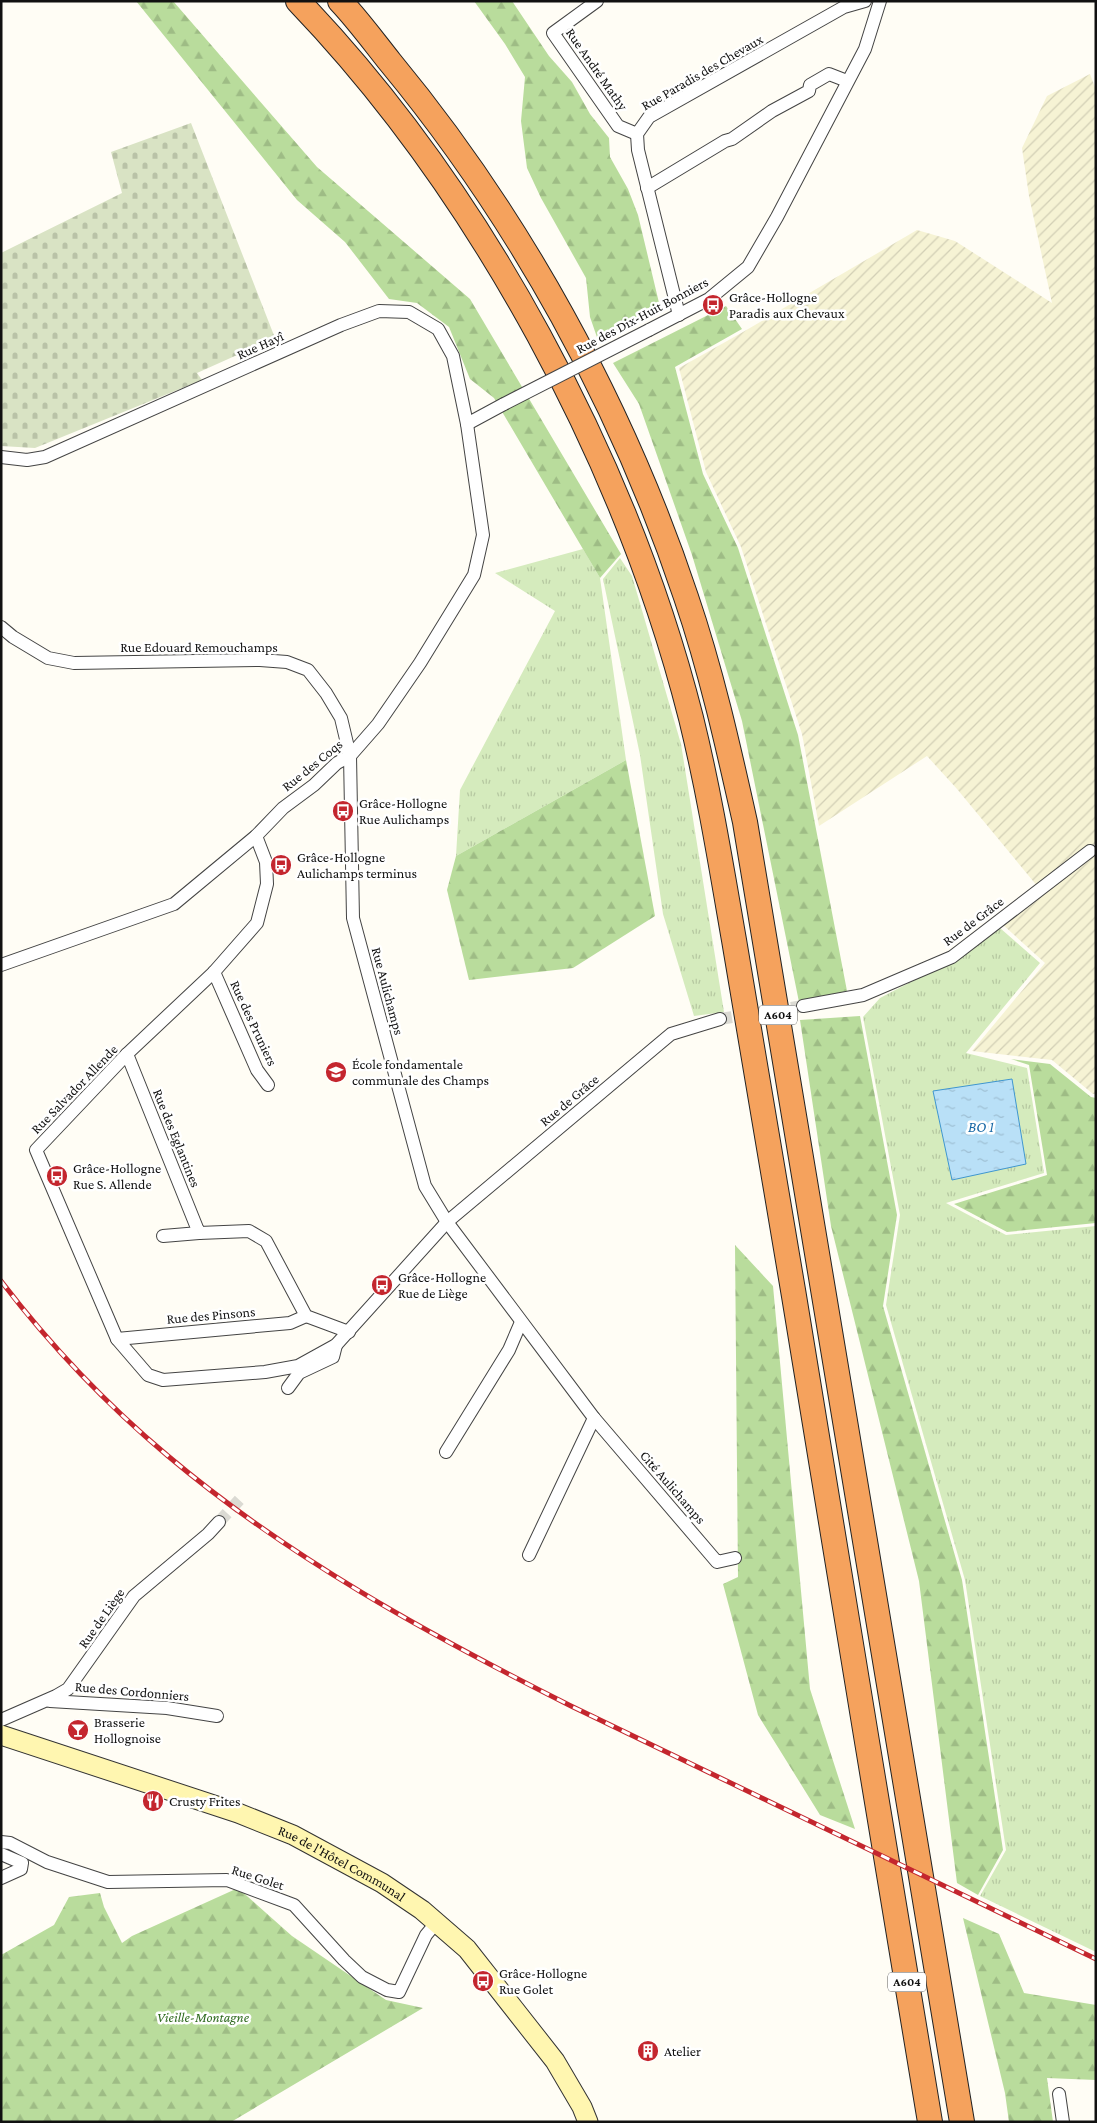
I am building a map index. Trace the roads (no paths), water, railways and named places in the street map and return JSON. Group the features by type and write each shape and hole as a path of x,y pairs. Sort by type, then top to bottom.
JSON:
{"highway":[{"name":"A604","path":"298,1 322,26 395,114 459,203 519,299 572,401 617,499 657,605 685,698 715,827 752,1042 930,2122"},
{"name":"A604","path":"340,1 424,104 485,187 546,285 598,386 646,487 687,597 720,710 745,822 962,2122"}],"street":[{"name":"Rue André Mathy","path":"597,1 553,33 618,126 637,134"},
{"path":"843,4 865,1"},
{"name":"Rue des Dix-Huit Bonniers","path":"467,424 709,299 748,267 777,217 864,49 880,1"},
{"name":"Rue Paradis des Chevaux","path":"637,134 649,117 843,4"},
{"path":"647,188 725,141 732,139 772,111 809,91 810,85 829,74 847,81"},
{"path":"637,134 638,150 679,315"},
{"name":"Rue Hayî","path":"1,457 27,460 46,457 341,325 379,311 409,312 438,329 453,356 467,424"},
{"name":"Rue des Coqs","path":"1,965 174,904 256,836 283,808 337,763 350,756 384,716 420,663 474,576 483,535 467,424"},
{"name":"Rue Edouard Remouchamps","path":"1,627 13,638 48,658 74,663 232,660 287,662 308,670 326,693 341,718 350,756"},
{"name":"Rue Aulichamps","path":"350,756 353,918 425,1186 447,1222"},
{"name":"Rue Salvador Allende","path":"256,836 266,862 267,884 257,923 214,972 127,1054 36,1150 117,1339 148,1375 163,1380 265,1372 298,1366 336,1345"},
{"name":"Rue de Grâce","path":"803,1006 863,995 952,957 1090,851"},
{"name":"Rue des Pruniers","path":"214,972 257,1070 268,1085"},
{"name":"Rue de Grâce","path":"447,1222 671,1034 720,1019"},
{"name":"Rue des Eglantines","path":"127,1054 199,1232"},
{"path":"288,1388 299,1373 333,1357 336,1345 447,1222"},
{"name":"Cité Aulichamps","path":"447,1222 594,1418 717,1562 735,1558"},
{"path":"162,1236 199,1232 249,1231 266,1241 306,1316 349,1332"},
{"name":"Rue des Pinsons","path":"117,1339 290,1323 306,1316"},
{"path":"446,1452 509,1350 521,1322"},
{"path":"529,1555 594,1418"},
{"name":"Rue de Liège","path":"1,1720 68,1689 134,1596 208,1534 219,1522"},
{"name":"Rue des Cordonniers","path":"45,1701 65,1700 168,1708 217,1716"},
{"name":"Rue de l'Hôtel Communal","path":"1,1735 225,1809 293,1835 382,1883 422,1910 467,1948 555,2061 582,2107 588,2122"},
{"name":"Rue Golet","path":"1,1842 10,1844 47,1862 108,1882 227,1880 294,1905 362,1977 387,1990 398,1992 426,1935 436,1923"},
{"path":"1,1854 22,1863 21,1869 1,1878"},
{"path":"1059,2094 1063,2122"}],"water":[{"name":"BO 1","path":"1012,1079 1026,1164 952,1180 933,1091"}],"tunnel":[{"path":"720,1019 803,1006"},
{"path":"219,1522 241,1498"}],"railway":[{"path":"1,1281 59,1351 101,1395 168,1456 262,1528 362,1593 413,1623 571,1706 1096,1959"}],"place":[{"name":"Grâce-Hollogne Paradis aux Chevaux","path":"713,305"},
{"name":"Grâce-Hollogne Rue Aulichamps","path":"343,811"},
{"name":"Grâce-Hollogne Aulichamps terminus","path":"281,865"},
{"name":"École fondamentale communale des Champs","path":"336,1072"},
{"name":"Grâce-Hollogne Rue S. Allende","path":"57,1176"},
{"name":"Grâce-Hollogne Rue de Liège","path":"382,1285"},
{"name":"Brasserie Hollognoise","path":"78,1730"},
{"name":"Crusty Frites","path":"153,1801"},
{"name":"Grâce-Hollogne Rue Golet","path":"483,1981"},
{"name":"Atelier","path":"648,2051"}],"park label":[{"name":"Vieille-Montagne","path":"203,2017"}]}
